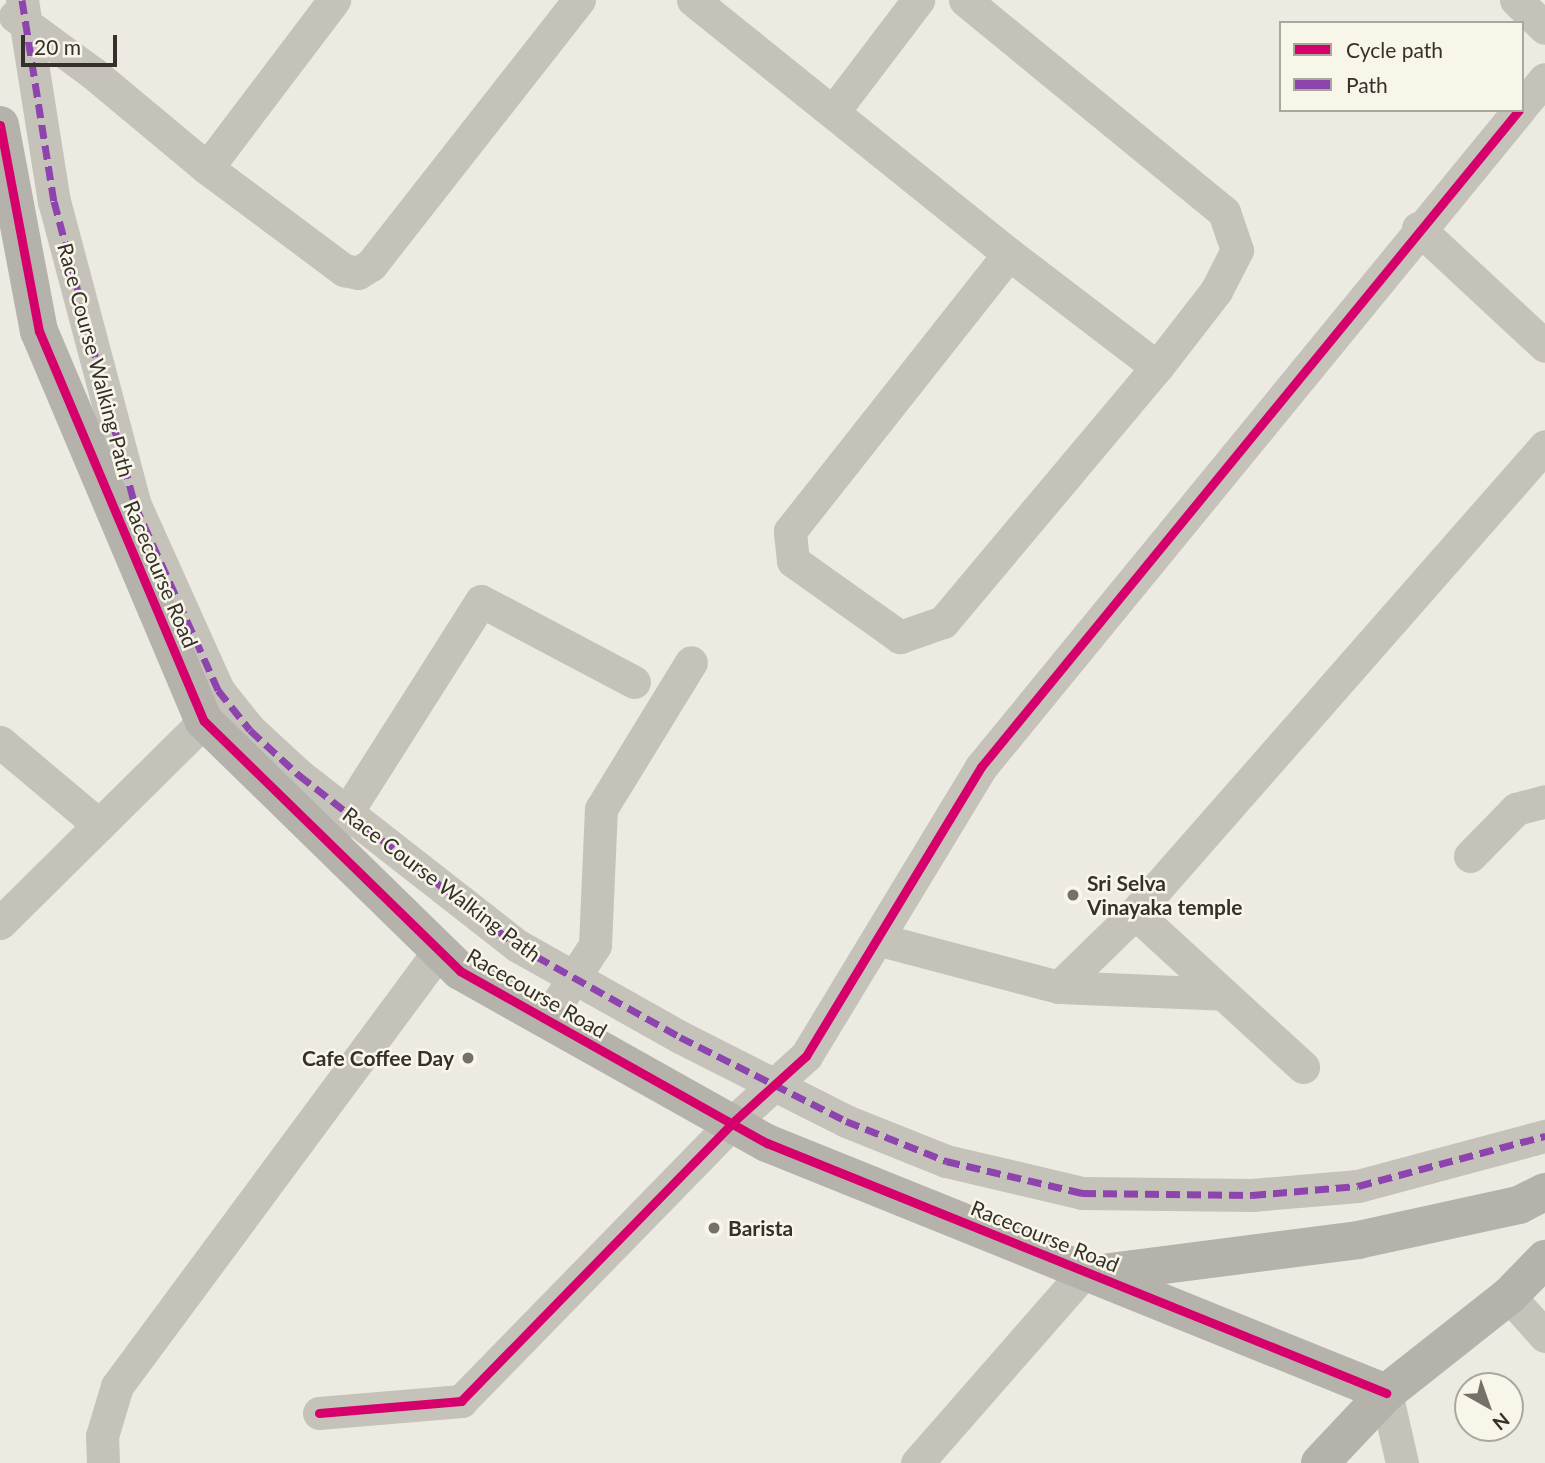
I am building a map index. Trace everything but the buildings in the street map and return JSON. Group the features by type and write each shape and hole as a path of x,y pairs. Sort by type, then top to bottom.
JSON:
{"street":[{"path":"207,168 334,0"},
{"path":"16,10 207,168 344,270 358,273 371,265 579,0"},
{"path":"693,0 1009,254 1157,367"},
{"path":"833,112 918,0"},
{"path":"965,0 1224,212 1237,250 1216,291 1157,367 943,622 900,636 793,561 790,531 1009,254"},
{"path":"1516,0 1545,28"},
{"name":"Race Course Walking Path","path":"16,10 54,201 135,505 218,690 337,827 518,946 574,977 846,1121 946,1161 1082,1192 1252,1195 1358,1186 1545,1136"},
{"path":"1524,104 1545,79"},
{"path":"319,1413 461,1401 732,1123 806,1056 981,766 1040,699 1418,228 1517,112"},
{"name":"Racecourse Road","path":"0,125 39,331 204,721 337,827 439,951 460,971 768,1143 1387,1393"},
{"path":"1418,228 1545,346"},
{"path":"1059,987 1135,913 1545,446"},
{"path":"337,827 481,601 634,682"},
{"path":"547,1019 594,945 601,809 691,662"},
{"path":"0,923 204,721"},
{"path":"0,743 99,825"},
{"path":"1470,856 1516,809 1545,801"},
{"path":"1135,913 1303,1067"},
{"path":"877,939 1059,987 1223,994"},
{"path":"103,1463 102,1436 117,1386 439,951"},
{"path":"917,1463 1089,1272 1358,1240 1519,1205 1545,1192"},
{"path":"1320,1463 1387,1393 1509,1296 1545,1259"},
{"path":"1509,1296 1545,1336"},
{"path":"1387,1393 1402,1463"}],"marked path":[{"path":"22,0 54,201 135,505 218,690 250,730 299,775 518,946 680,1037 846,1121 946,1161 1082,1193 1252,1195 1358,1186 1545,1136"}],"cycle path":[{"path":"319,1413 461,1401 732,1123 806,1056 981,767 1517,112"},
{"path":"0,125 39,331 204,721 460,971 767,1143 1386,1393"}],"place":[{"name":"Sri Selva Vinayaka temple","path":"1073,895"},
{"name":"Cafe Coffee Day","path":"468,1058"},
{"name":"Barista","path":"714,1228"}]}
